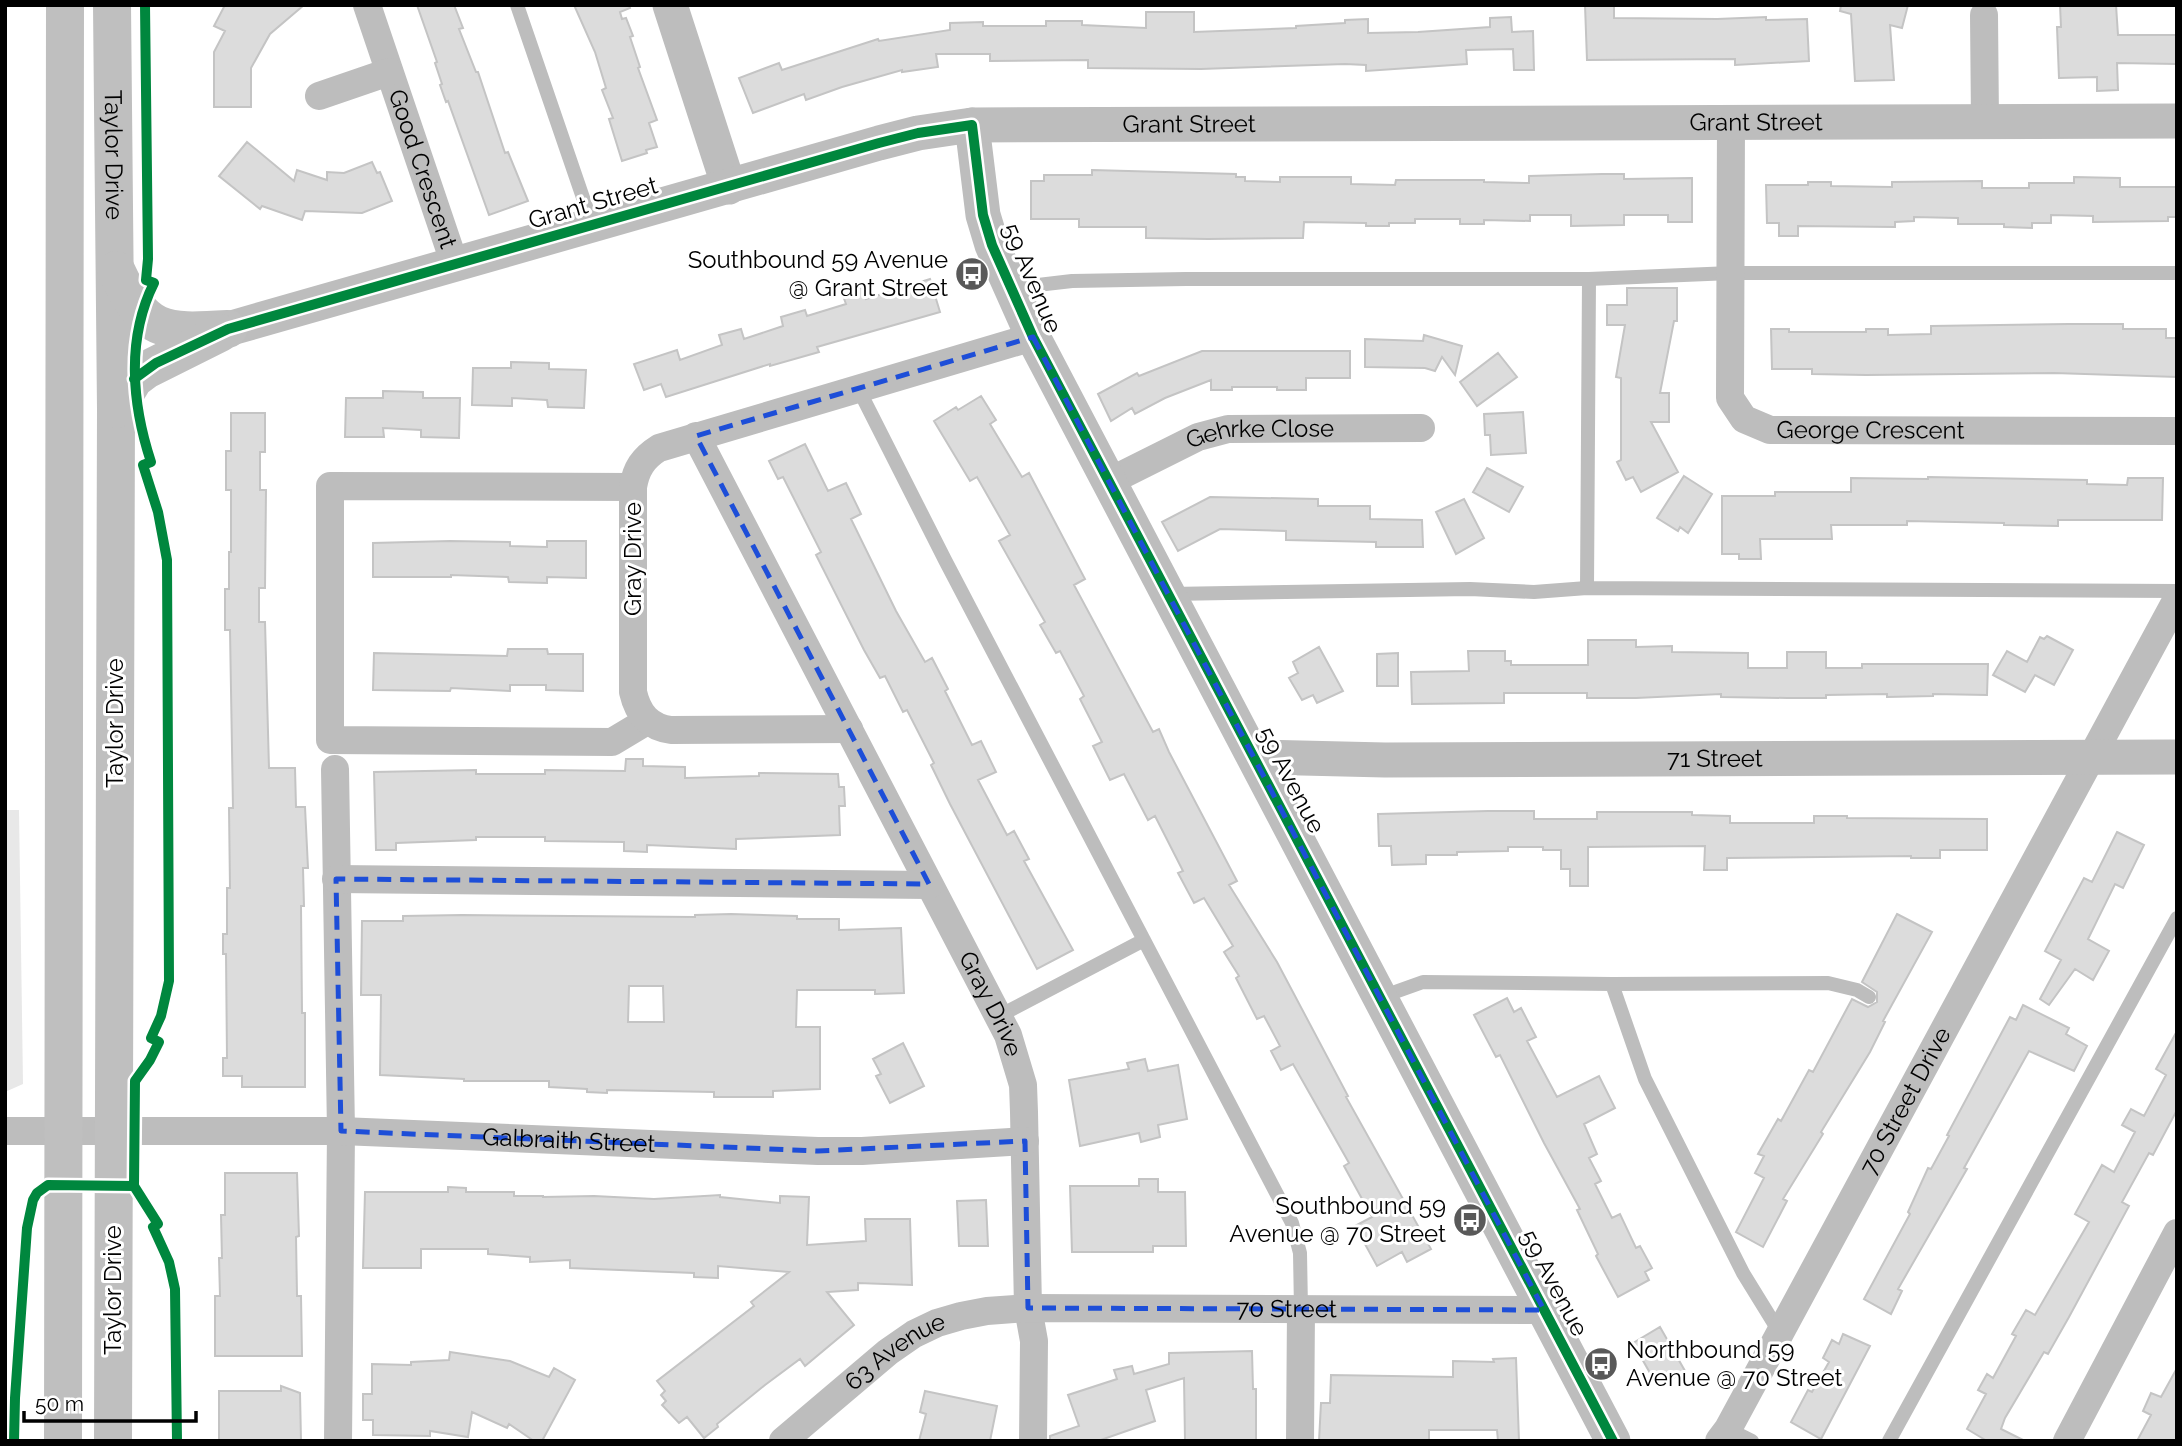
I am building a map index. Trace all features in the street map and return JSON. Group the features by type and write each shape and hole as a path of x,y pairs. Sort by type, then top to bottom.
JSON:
{"main road":[{"name":"Taylor Drive","path":"63,1441 65,5"},
{"name":"Taylor Drive","path":"112,5 116,269 113,1441"},
{"path":"116,269 129,298 142,314 152,321 186,332 228,329"},
{"path":"116,409 134,379 146,370 228,329"}],"street":[{"name":"Good Crescent","path":"367,5 455,265"},
{"path":"670,5 729,187"},
{"path":"1984,15 1985,122"},
{"name":"Good Crescent","path":"319,96 389,72"},
{"name":"Grant Street","path":"228,329 879,143 918,133 972,125 2177,121"},
{"name":"George Crescent","path":"1731,122 1730,398 1744,419 1770,430 2177,431"},
{"name":"59 Avenue","path":"972,125 983,215 992,245 1032,337 1170,594 1613,1441"},
{"name":"Gray Drive","path":"647,721 636,704 633,692 633,488 635,473 652,452 696,436 1032,337"},
{"name":"Gehrke Close","path":"1110,481 1198,437 1228,429 1421,428"},
{"name":"Gray Drive","path":"696,436 1008,1035 1023,1085 1028,1308 1034,1341 1033,1441"},
{"path":"633,488 330,486 330,740 612,742 647,721 660,729 671,730 849,729"},
{"name":"70 Street Drive","path":"1733,1437 1780,1334 2177,600"},
{"name":"71 Street","path":"1255,757 1385,760 2177,757"},
{"path":"335,769 341,1131 338,1441"},
{"path":"336,879 929,885"},
{"name":"Galbraith Street","path":"5,1131 341,1131 818,1151 862,1151 1025,1141"},
{"path":"2067,1441 2177,1233"},
{"name":"70 Street","path":"1028,1308 1544,1310"},
{"name":"63 Avenue","path":"783,1441 888,1352 914,1334 961,1316 1028,1308"},
{"path":"1300,1441 1301,1309"}],"lane":[{"path":"517,5 593,225"},
{"path":"1011,289 1072,281 1174,279 1589,279 1731,273 2177,274"},
{"path":"1587,588 1589,279"},
{"path":"858,388 945,560 1292,1223 1300,1253 1301,1309"},
{"path":"1170,594 1470,589 1534,592 1587,588 2177,591"},
{"path":"1889,1441 2177,918"},
{"path":"999,1016 1144,940"},
{"path":"1381,997 1423,982 1828,983 1857,990 1869,997"},
{"path":"1612,984 1645,1079 1742,1273 1780,1334"}],"highlighted area":[{"path":"1033,337 1544,1310 1028,1308 1025,1141 818,1151 341,1131 336,879 929,884 696,436"}],"shaded area":[{"path":"5,810 19,810 23,1084 5,1092"}],"building":[{"path":"225,5 304,5 270,34 251,68 251,107 214,107 214,52 225,31 214,26"},
{"path":"417,5 454,5 463,28 459,29 478,72 505,153 508,152 528,201 489,215 440,85 442,84 435,63 437,62"},
{"path":"574,5 629,5 630,8 620,12 622,19 626,18 633,36 630,37 640,67 638,68 657,120 649,123 657,147 646,150 647,153 622,161 609,119 613,118 602,90 606,88 595,52"},
{"path":"1585,5 1614,5 1614,18 1807,19 1809,61 1735,65 1735,59 1587,60"},
{"path":"1841,5 1908,5 1902,28 1890,25 1894,80 1855,81 1851,14 1840,11"},
{"path":"2060,5 2116,5 2118,35 2177,35 2177,64 2117,63 2118,90 2097,91 2097,77 2059,78 2057,27 2061,27"},
{"path":"1146,12 1194,12 1194,32 1296,28 1368,19 1368,33 1418,32 1490,27 1490,18 1511,17 1512,32 1533,31 1534,70 1514,70 1513,49 1466,50 1467,64 1366,71 1366,65 1345,64 1201,69 1088,68 1088,60 990,61 990,54 936,54 938,67 902,70 806,100 804,94 753,113 739,78 779,63 782,70 878,39 879,41 950,30 950,23 1046,26 1046,21 1082,21 1082,25 1146,28"},
{"path":"247,142 294,181 297,170 327,180 327,172 344,173 372,162 377,173 380,172 392,201 362,213 305,211 302,220 262,206 260,209 219,176"},
{"path":"1092,170 1236,174 1236,177 1245,177 1245,181 1280,182 1280,177 1351,177 1351,184 1395,185 1396,180 1529,183 1529,176 1602,174 1624,174 1624,179 1692,178 1692,222 1668,222 1668,215 1624,215 1624,225 1571,226 1571,215 1530,215 1530,221 1484,220 1484,224 1460,224 1460,219 1415,219 1415,223 1389,223 1389,226 1304,222 1303,238 1208,239 1146,238 1146,227 1079,227 1079,219 1031,219 1031,181 1044,181 1044,175 1092,175"},
{"path":"2074,177 2120,178 2120,187 2177,187 2177,217 2168,217 2168,221 2093,222 2093,216 2051,215 2051,223 2032,223 2032,228 2004,227 2004,224 1958,224 1958,218 1914,217 1914,221 1895,222 1895,227 1798,226 1798,236 1779,236 1779,223 1767,223 1766,185 1831,182 1831,186 1892,187 1892,182 1982,181 1982,188 2029,188 2029,183 2074,183"},
{"path":"930,279 940,312 817,347 819,352 770,364 666,397 661,384 644,390 634,364 677,350 680,360 722,345 719,335 741,329 744,339 783,326 781,317 805,310 807,316 846,304 842,293 862,287 866,299"},
{"path":"1627,288 1677,288 1677,321 1674,321 1660,393 1669,393 1669,422 1651,422 1678,472 1641,492 1633,477 1626,480 1617,462 1621,460 1621,378 1616,377 1625,325 1607,325 1607,305 1627,305"},
{"path":"2123,324 2123,329 2166,329 2166,338 2177,338 2177,377 2054,373 1812,374 1812,369 1772,369 1771,329 1789,329 1789,332 1866,332 1866,329 1888,329 1888,335 1931,334 1931,326"},
{"path":"1424,335 1462,346 1455,375 1442,357 1435,371 1425,368 1365,367 1365,339 1423,341"},
{"path":"1202,351 1350,351 1350,378 1306,378 1306,390 1232,387 1232,390 1211,390 1211,380 1165,398 1135,414 1132,408 1111,421 1098,394 1137,373 1139,376"},
{"path":"1498,353 1517,377 1477,406 1460,382"},
{"path":"511,362 549,363 549,369 586,370 584,408 548,407 547,400 512,398 512,406 472,405 473,368 511,368"},
{"path":"383,391 423,392 423,398 460,398 459,438 421,437 421,430 383,428 384,437 345,437 346,398 383,398"},
{"path":"981,396 996,420 990,424 1022,477 1029,473 1085,579 1074,585 1153,732 1159,729 1237,881 1229,885 1277,962 1348,1096 1346,1097 1431,1249 1407,1262 1402,1252 1377,1266 1355,1226 1372,1217 1344,1166 1349,1163 1293,1064 1281,1070 1271,1051 1280,1046 1264,1016 1257,1019 1236,978 1239,976 1224,952 1233,946 1204,898 1194,903 1178,873 1183,871 1155,816 1148,820 1124,774 1110,780 1093,746 1102,742 1080,699 1084,696 1060,651 1056,653 1040,625 1045,622 999,541 1010,535 977,477 970,481 934,421"},
{"path":"1523,412 1526,453 1491,455 1490,435 1485,435 1484,414"},
{"path":"231,413 265,413 265,452 260,452 260,490 266,490 265,588 259,588 259,622 265,622 269,768 295,768 296,807 305,807 308,868 303,868 304,906 301,906 305,1087 242,1087 242,1076 223,1076 223,1058 227,1058 226,954 223,954 223,934 227,934 227,888 230,888 229,808 233,808 230,630 225,630 225,589 229,589 231,552 231,490 226,490 226,451 231,451"},
{"path":"805,444 828,491 846,483 861,514 851,519 896,611 925,662 932,658 972,745 981,741 996,772 978,780 1007,835 1014,831 1029,859 1024,861 1073,950 1037,969 950,804 931,765 934,763 907,710 903,712 885,676 880,678 864,650 816,555 821,552 783,477 778,479 769,461"},
{"path":"1487,468 1523,487 1509,512 1473,492"},
{"path":"1684,476 1712,494 1688,533 1680,527 1678,531 1657,518"},
{"path":"1851,478 2087,480 2087,484 2127,485 2128,478 2163,478 2162,520 2058,520 2058,526 1907,521 1907,525 1831,525 1832,539 1760,539 1761,559 1739,559 1739,554 1722,554 1722,496 1775,496 1775,492 1851,492"},
{"path":"1210,497 1318,499 1318,506 1370,506 1370,519 1422,520 1423,547 1376,547 1376,542 1286,540 1286,531 1220,529 1178,551 1162,522"},
{"path":"1464,499 1484,538 1456,554 1436,512"},
{"path":"547,541 586,541 586,578 547,577 547,583 509,582 508,577 451,575 373,577 373,543 510,542 510,546 547,547"},
{"path":"2047,636 2073,650 2054,685 2035,675 2025,692 1993,675 2007,651 2027,662 2040,637 2044,639"},
{"path":"1588,640 1636,640 1636,647 1672,646 1672,652 1748,653 1748,668 1787,668 1787,652 1826,652 1826,668 1862,668 1862,664 1988,664 1987,695 1887,697 1887,694 1787,698 1721,697 1721,694 1587,698 1587,693 1504,693 1504,703 1412,704 1411,672 1469,671 1468,651 1505,651 1505,661 1511,661 1511,665 1588,665"},
{"path":"1319,647 1343,691 1317,703 1313,695 1302,700 1289,678 1298,673 1293,662"},
{"path":"508,649 547,649 548,654 583,654 583,691 546,690 546,685 510,685 510,691 451,688 450,691 373,690 374,653 507,656"},
{"path":"1398,653 1398,686 1377,686 1377,654"},
{"path":"626,759 643,759 643,766 685,767 685,778 759,776 759,773 838,774 839,787 844,787 845,806 839,806 840,835 736,839 736,849 647,845 647,852 624,851 624,842 545,841 545,837 476,837 476,840 396,843 396,850 376,850 374,772 476,770 476,774 545,774 545,770 625,771"},
{"path":"1534,811 1534,819 1597,819 1597,812 1692,812 1692,815 1730,816 1730,823 1814,823 1814,816 1987,819 1987,850 1940,850 1940,858 1727,858 1727,870 1704,870 1705,846 1588,847 1588,886 1570,886 1570,869 1561,869 1561,850 1508,847 1508,851 1426,855 1426,864 1392,865 1391,846 1379,846 1378,814"},
{"path":"2117,832 2144,845 2123,888 2115,884 2088,939 2109,951 2093,980 2075,969 2049,1005 2040,999 2061,960 2045,951 2084,878 2092,882"},
{"path":"1897,914 1932,932 1883,1021 1885,1022 1870,1052 1783,1199 1787,1201 1763,1247 1736,1232 1764,1178 1755,1173 1764,1156 1758,1154 1778,1119 1781,1121 1809,1070 1813,1072 1852,999 1868,1007 1877,1002 1877,992 1862,982"},
{"path":"695,915 839,919 839,930 901,928 904,993 875,994 875,990 797,990 796,1027 820,1027 820,1089 773,1091 773,1097 714,1097 714,1092 587,1092 587,1089 549,1087 549,1081 464,1081 380,1075 381,995 361,995 362,921 403,921 403,916","holes":["629,986 663,986 664,1022 628,1022"]},
{"path":"1507,998 1514,1012 1521,1008 1536,1037 1527,1041 1557,1097 1599,1076 1615,1108 1584,1124 1597,1154 1589,1158 1601,1181 1595,1184 1612,1218 1620,1214 1636,1248 1640,1246 1652,1268 1645,1272 1649,1280 1618,1297 1596,1256 1598,1254 1577,1210 1580,1209 1500,1055 1496,1057 1474,1015"},
{"path":"2023,1005 2069,1028 2066,1034 2087,1046 2074,1071 2029,1051 1964,1168 1967,1169 1898,1289 1902,1291 1891,1314 1864,1299 1910,1214 1908,1212 1928,1168 1931,1169 1949,1136 1947,1135 2010,1017 2016,1020"},
{"path":"2177,1031 2177,1110 2153,1155 2149,1153 2122,1202 2129,1206 2069,1317 2048,1354 2044,1352 2005,1418 2001,1429 2025,1441 1987,1441 1967,1429 1986,1394 1978,1390 1987,1374 1993,1378 2016,1336 2012,1334 2026,1310 2035,1315 2089,1222 2075,1214 2102,1165 2114,1172 2135,1132 2122,1125 2131,1109 2144,1116 2166,1075 2156,1069"},
{"path":"903,1043 924,1086 890,1103 876,1076 881,1074 873,1059"},
{"path":"1145,1059 1148,1071 1178,1065 1187,1119 1158,1125 1160,1137 1141,1142 1139,1133 1080,1146 1069,1080 1129,1069 1127,1063"},
{"path":"225,1173 297,1173 297,1296 301,1296 302,1356 215,1356 215,1296 220,1296 219,1258 222,1258 221,1215 225,1215"},
{"path":"1139,1179 1158,1179 1158,1192 1185,1192 1186,1246 1153,1246 1153,1252 1072,1252 1070,1186 1139,1186"},
{"path":"448,1187 466,1188 466,1192 514,1192 514,1196 543,1197 654,1199 720,1195 780,1203 780,1196 809,1197 807,1245 866,1241 865,1219 910,1219 912,1285 858,1283 858,1290 827,1292 854,1325 805,1366 800,1359 765,1385 704,1438 687,1417 679,1423 662,1405 666,1401 661,1395 665,1391 657,1381 754,1306 751,1302 789,1272 718,1266 718,1278 694,1277 694,1273 570,1268 570,1260 530,1262 530,1257 488,1254 488,1249 421,1249 421,1268 363,1268 365,1192 448,1192"},
{"path":"986,1200 988,1246 959,1246 957,1201"},
{"path":"1660,1327 1685,1371 1658,1387 1633,1343"},
{"path":"1843,1334 1870,1346 1821,1439 1791,1422 1808,1390 1812,1392 1829,1362 1823,1358 1832,1340 1839,1344"},
{"path":"1252,1351 1253,1389 1256,1389 1256,1441 1185,1441 1184,1378 1146,1390 1155,1421 1098,1441 1050,1441 1050,1436 1079,1426 1068,1395 1117,1379 1114,1370 1132,1366 1134,1374 1169,1364 1169,1353"},
{"path":"450,1352 510,1361 549,1377 554,1368 575,1380 542,1441 534,1441 509,1424 507,1428 472,1412 468,1437 430,1431 430,1436 373,1435 373,1420 363,1420 363,1394 372,1394 372,1364 411,1365 411,1362 449,1360"},
{"path":"1516,1358 1519,1441 1498,1441 1497,1430 1429,1430 1429,1441 1319,1441 1321,1403 1330,1403 1331,1375 1453,1377 1453,1361 1494,1362 1493,1359"},
{"path":"2177,1368 2177,1441 2137,1441 2151,1415 2143,1411 2151,1393 2161,1397"},
{"path":"281,1386 300,1393 301,1441 219,1441 219,1391 281,1391"},
{"path":"925,1391 997,1406 990,1441 919,1441 926,1414 920,1412"}],"cycle path":[{"path":"145,5 146,280 154,283 139,326 135,372 136,395 151,462 143,465 158,512 167,560 169,981 161,1016 151,1038 159,1042 135,1081 134,1186 158,1224 153,1227 169,1262 175,1289 177,1441"},
{"path":"134,379 156,363 228,329 879,143 918,133 972,125 983,215 992,245 1033,337 1613,1441"},
{"path":"14,1441 27,1228 33,1200 37,1193 48,1185 134,1186"}],"place":[{"name":"Southbound 59 Avenue @ Grant Street","path":"972,274"},
{"name":"Southbound 59 Avenue @ 70 Street","path":"1470,1220"},
{"name":"Northbound 59 Avenue @ 70 Street","path":"1601,1364"}]}
